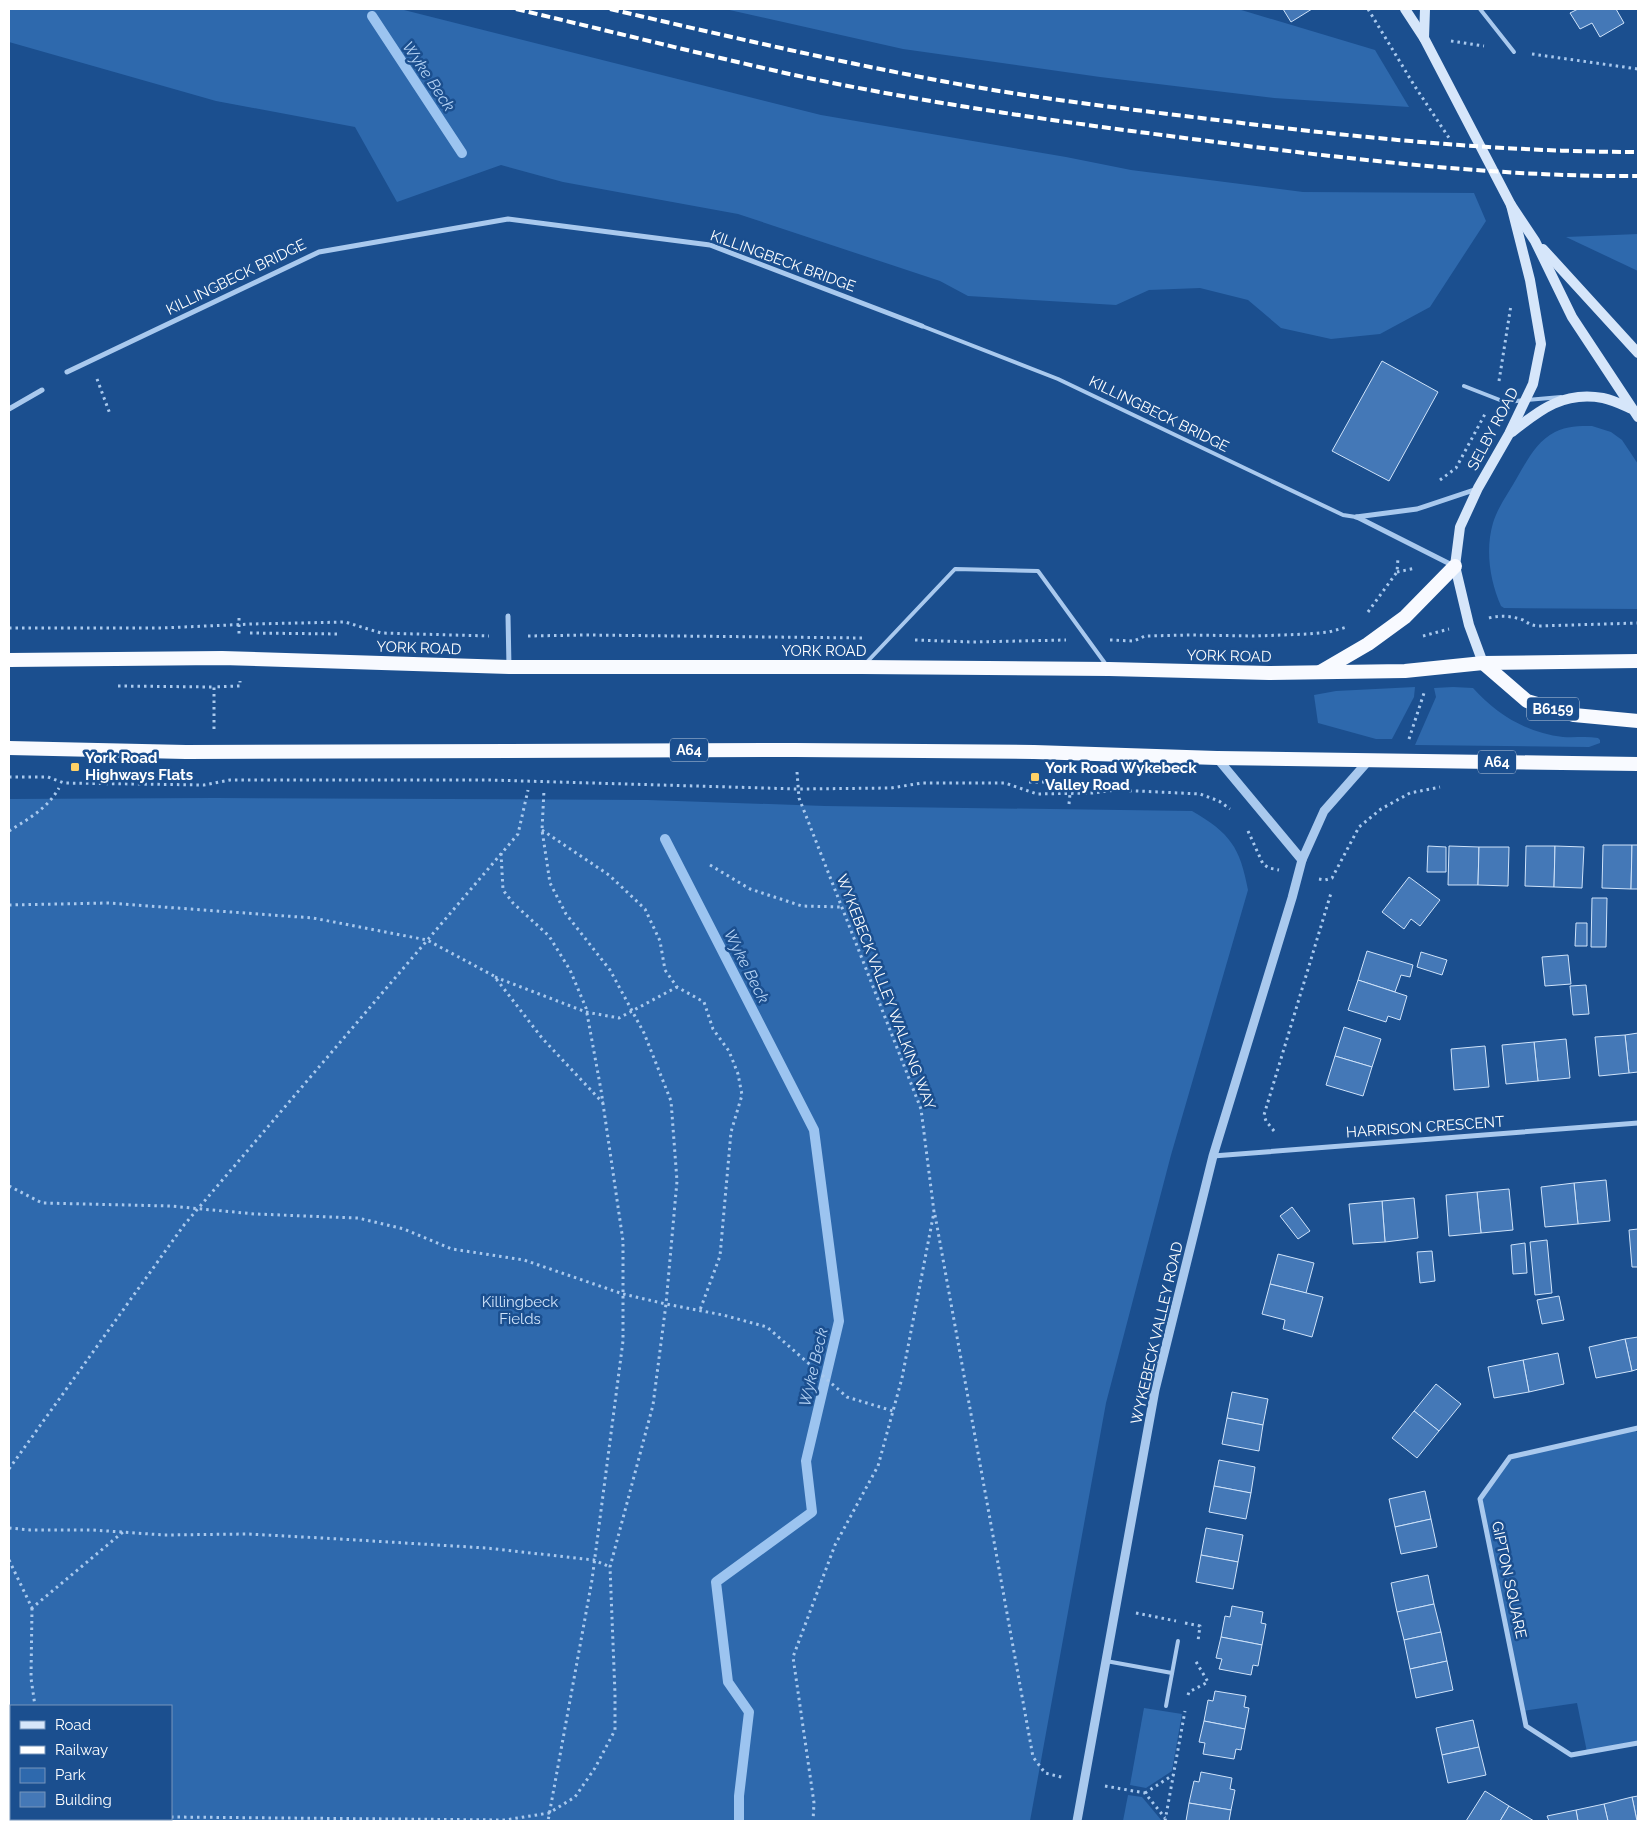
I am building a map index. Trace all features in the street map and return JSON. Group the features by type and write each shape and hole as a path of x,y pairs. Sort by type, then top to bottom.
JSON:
{"highway":[{"path":"1320,672 1368,644 1405,616 1454,566"},
{"name":"YORK ROAD","path":"9,660 240,659 508,668 862,667 1109,669 1206,672 1320,672 1424,669 1483,663 1638,661"},
{"name":"B6159","path":"1483,663 1527,701 1574,715 1638,721"},
{"name":"A64","path":"9,748 186,752 796,750 1034,752 1217,758 1632,764"},
{"path":"1632,764 1638,755"}],"main road":[{"name":"SELBY ROAD","path":"1405,9 1424,38 1511,205 1536,241 1638,353"},
{"name":"SELBY ROAD","path":"1424,9 1424,38"},
{"name":"SELBY ROAD","path":"1483,663 1469,625 1454,566 1460,527 1478,488 1527,399 1533,384 1541,344 1530,280 1511,205"},
{"name":"SELBY ROAD","path":"1536,241 1572,317 1636,412"},
{"path":"1509,434 1540,409 1573,396 1604,398 1636,412"}],"street":[{"name":"KILLINGBECK BRIDGE","path":"67,372 319,252 508,218 710,245 922,326"},
{"path":"9,409 42,390"},
{"name":"KILLINGBECK BRIDGE","path":"1356,517 1417,509 1478,488"},
{"name":"KILLINGBECK BRIDGE","path":"1356,517 1454,566"},
{"path":"508,616 508,668"},
{"path":"1217,758 1302,860"},
{"name":"WYKEBECK VALLEY ROAD","path":"1077,1821 1155,1390 1213,1156 1302,860 1324,811 1369,760"},
{"name":"HARRISON CRESCENT","path":"1213,1156 1638,1123"},
{"name":"GIPTON SQUARE","path":"1638,1428 1510,1457 1480,1499 1526,1726 1571,1755 1638,1742"}],"lane":[{"path":"1480,9 1514,52"},
{"name":"KILLINGBECK BRIDGE","path":"922,326 1058,379 1343,516 1356,517"},
{"path":"1464,386 1505,402 1573,396"},
{"path":"862,667 955,569 1038,571 1109,669"},
{"path":"1166,1706 1178,1642"},
{"path":"1106,1661 1172,1673"}],"path":[{"path":"1368,9 1414,85 1455,146"},
{"path":"1432,484 1456,468 1494,398 1501,370 1512,297"},
{"path":"91,361 110,414"},
{"path":"1366,615 1397,572"},
{"path":"118,686 240,686 239,618"},
{"path":"1521,620 1533,626 1638,624"},
{"path":"9,628 161,628 344,622 381,632 508,636 585,635 890,639 972,642 1134,641 1145,636 1308,634 1329,632 1351,626"},
{"path":"239,633 341,634"},
{"path":"1410,793 1409,735 1424,696 1423,636"},
{"path":"204,730 214,729 214,687"},
{"name":"WYKEBECK VALLEY WALKING WAY","path":"796,750 799,798 921,1109 934,1212 902,1378 878,1466 835,1545 793,1657 814,1803 813,1821"},
{"path":"186,752 186,785"},
{"path":"9,777 48,776 64,783 186,785 204,785 230,780 489,780 798,789 891,788 922,783 1005,783 1037,794 1093,793 1116,790 1200,794 1219,801 1234,811"},
{"path":"1029,782 1106,782"},
{"path":"1069,804 1071,783"},
{"path":"1246,826 1263,864 1268,868 1325,880 1332,878 1359,827 1381,809 1410,793 1441,787"},
{"path":"9,831 43,809 53,799 59,788"},
{"path":"9,1469 184,1225 518,834 528,790"},
{"path":"172,1817 505,1820 549,1813 575,1797 595,1768 615,1730 610,1567 653,1405 666,1304 676,1181 671,1101 644,1033 610,970 566,914 550,882 542,830 544,790"},
{"path":"542,830 609,875 645,909 660,941 665,970 677,987 704,1002 713,1029 729,1051 738,1074 742,1095 731,1132 720,1256 700,1310"},
{"path":"501,853 503,890 513,903 549,936 570,970 586,1012 603,1103 623,1241 623,1341 594,1560 548,1821"},
{"path":"710,865 750,889 802,906 842,907"},
{"path":"1277,1134 1269,1125 1264,1115 1332,893"},
{"path":"9,905 108,903 313,918 427,940 494,976 586,1012 619,1018 677,987"},
{"path":"494,976 542,1038 603,1103"},
{"path":"9,1186 42,1203 170,1206 255,1214 358,1218 404,1229 452,1249 524,1260 623,1294 723,1314 767,1327 847,1397 893,1411"},
{"path":"934,1212 1033,1757 1045,1773 1084,1783 1144,1793 1165,1818"},
{"path":"9,1528 164,1535 248,1534 486,1548 594,1560 610,1567"},
{"path":"32,1608 123,1532"},
{"path":"9,1560 32,1608 31,1678 35,1705"},
{"path":"1144,1793 1173,1775"}],"green space":[{"path":"9,9 400,9 821,115 1131,170 1303,192 1474,193 1486,221 1430,307 1380,334 1331,339 1281,328 1248,300 1200,288 1149,290 1116,305 968,296 940,281 738,214 563,182 501,165 397,202 355,127 216,101 9,42"},
{"path":"725,9 1238,9 1375,50 1409,107 1274,98 1100,77 903,49"},
{"path":"1638,234 1638,271 1566,237"},
{"path":"1592,426 1611,432 1622,440 1638,464 1638,609 1504,608 1501,606 1494,586 1489,555 1493,523 1498,511 1529,457 1543,440 1555,432 1564,429"},
{"path":"1415,687 1414,697 1392,739 1376,739 1318,723 1314,695 1336,691"},
{"path":"1434,688 1473,688 1502,714 1525,727 1563,737 1598,738 1600,743 1589,747 1415,745 1436,697"},
{"name":"Killingbeck Fields","path":"9,799 648,800 825,806 1192,811 1224,834 1237,852 1248,890 1171,1155 1106,1403 1030,1821 9,1821"},
{"path":"1633,1429 1638,1433 1638,1743 1587,1752 1577,1703 1523,1711 1480,1499 1510,1457"},
{"path":"1144,1708 1182,1714 1172,1771 1146,1788 1130,1785"},
{"path":"1128,1795 1142,1797 1162,1821 1123,1821"}],"building":[{"path":"1283,9 1312,9 1291,22"},
{"path":"1578,9 1616,9 1624,23 1600,37 1592,23 1580,29 1570,13"},
{"path":"1382,361 1438,392 1389,481 1332,451"},
{"path":"1603,845 1632,845 1631,889 1602,888"},
{"path":"1632,845 1638,845 1638,889 1631,889"},
{"path":"1428,846 1446,847 1446,872 1427,872"},
{"path":"1449,846 1479,847 1478,885 1448,885"},
{"path":"1526,846 1555,846 1554,887 1525,886"},
{"path":"1555,846 1584,847 1582,888 1554,887"},
{"path":"1479,847 1509,847 1508,886 1478,885"},
{"path":"1409,877 1440,900 1420,926 1411,919 1404,929 1382,912"},
{"path":"1592,898 1607,898 1606,947 1591,947"},
{"path":"1576,923 1587,923 1587,946 1575,946"},
{"path":"1367,951 1413,965 1410,977 1401,975 1395,992 1358,980"},
{"path":"1421,952 1447,960 1442,975 1417,967"},
{"path":"1568,955 1571,984 1545,986 1542,957"},
{"path":"1358,980 1407,996 1400,1020 1388,1016 1386,1022 1348,1010"},
{"path":"1586,985 1589,1014 1573,1015 1570,986"},
{"path":"1344,1027 1381,1039 1372,1067 1335,1056"},
{"path":"1638,1033 1638,1072 1629,1073 1625,1035"},
{"path":"1625,1035 1629,1073 1599,1076 1595,1037"},
{"path":"1566,1039 1570,1078 1538,1081 1534,1042"},
{"path":"1534,1042 1538,1081 1506,1084 1502,1045"},
{"path":"1485,1046 1489,1087 1454,1090 1451,1049"},
{"path":"1335,1056 1372,1067 1363,1096 1326,1085"},
{"path":"1606,1180 1610,1221 1578,1224 1574,1183"},
{"path":"1574,1183 1578,1224 1545,1227 1541,1187"},
{"path":"1509,1189 1513,1230 1481,1233 1477,1192"},
{"path":"1477,1192 1481,1233 1449,1236 1446,1195"},
{"path":"1414,1198 1418,1238 1385,1242 1382,1201"},
{"path":"1382,1201 1385,1242 1353,1244 1349,1204"},
{"path":"1292,1207 1310,1231 1298,1239 1280,1216"},
{"path":"1638,1229 1638,1267 1632,1267 1629,1230"},
{"path":"1547,1240 1552,1293 1535,1295 1530,1242"},
{"path":"1525,1243 1527,1273 1513,1274 1511,1245"},
{"path":"1432,1251 1435,1281 1420,1283 1417,1252"},
{"path":"1278,1254 1314,1263 1306,1293 1270,1284"},
{"path":"1270,1284 1323,1297 1312,1337 1283,1329 1285,1320 1262,1314"},
{"path":"1559,1296 1564,1320 1542,1324 1537,1300"},
{"path":"1638,1337 1638,1369 1632,1371 1625,1339"},
{"path":"1625,1339 1632,1371 1596,1378 1589,1347"},
{"path":"1558,1353 1564,1384 1529,1392 1523,1360"},
{"path":"1523,1360 1529,1392 1494,1398 1488,1367"},
{"path":"1436,1384 1461,1404 1439,1431 1414,1411"},
{"path":"1232,1392 1268,1399 1263,1425 1227,1418"},
{"path":"1414,1411 1439,1431 1417,1458 1392,1438"},
{"path":"1227,1418 1263,1425 1259,1451 1222,1444"},
{"path":"1219,1460 1255,1467 1251,1493 1214,1486"},
{"path":"1214,1486 1251,1493 1246,1519 1209,1512"},
{"path":"1425,1491 1431,1519 1395,1527 1389,1499"},
{"path":"1431,1519 1437,1547 1401,1554 1395,1527"},
{"path":"1206,1528 1243,1535 1238,1562 1201,1555"},
{"path":"1201,1555 1238,1562 1233,1589 1196,1582"},
{"path":"1428,1575 1434,1604 1397,1612 1391,1583"},
{"path":"1434,1604 1441,1632 1404,1640 1397,1612"},
{"path":"1232,1606 1263,1612 1261,1623 1266,1624 1262,1645 1221,1637 1225,1616 1230,1617"},
{"path":"1441,1632 1447,1661 1410,1669 1404,1640"},
{"path":"1221,1637 1262,1645 1258,1666 1253,1665 1251,1675 1219,1669 1222,1659 1216,1658"},
{"path":"1447,1661 1453,1690 1416,1698 1410,1669"},
{"path":"1215,1691 1246,1696 1244,1707 1249,1708 1245,1729 1204,1721 1208,1700 1213,1701"},
{"path":"1473,1720 1479,1747 1442,1755 1436,1728"},
{"path":"1204,1721 1245,1729 1241,1750 1236,1749 1234,1759 1203,1754 1205,1743 1199,1742"},
{"path":"1479,1747 1486,1775 1448,1783 1442,1755"},
{"path":"1201,1772 1232,1778 1230,1789 1235,1790 1231,1810 1189,1803 1194,1781 1199,1782"},
{"path":"1485,1791 1509,1806 1500,1821 1466,1821"},
{"path":"1638,1796 1638,1821 1637,1821 1632,1797"},
{"path":"1632,1797 1637,1821 1608,1821 1604,1804"},
{"path":"1189,1803 1231,1810 1229,1821 1186,1821"},
{"path":"1604,1804 1608,1821 1578,1821 1576,1810"},
{"path":"1509,1806 1534,1821 1500,1821"},
{"path":"1576,1810 1578,1821 1549,1821 1547,1816"}],"waterway":[{"name":"Wyke Beck","path":"372,16 462,153"},
{"name":"Wyke Beck","path":"665,839 814,1130 839,1321 806,1461 812,1512 716,1582 728,1682 749,1712 739,1796 739,1821"}],"railway":[{"path":"516,9 794,75 911,98 1028,116 1145,133 1403,164 1497,172 1638,176"},
{"path":"610,9 862,65 986,89 1063,101 1353,136 1543,150 1638,152"}],"place":[{"name":"York Road Highways Flats","path":"75,767"},
{"name":"York Road Wykebeck Valley Road","path":"1035,777"}]}
